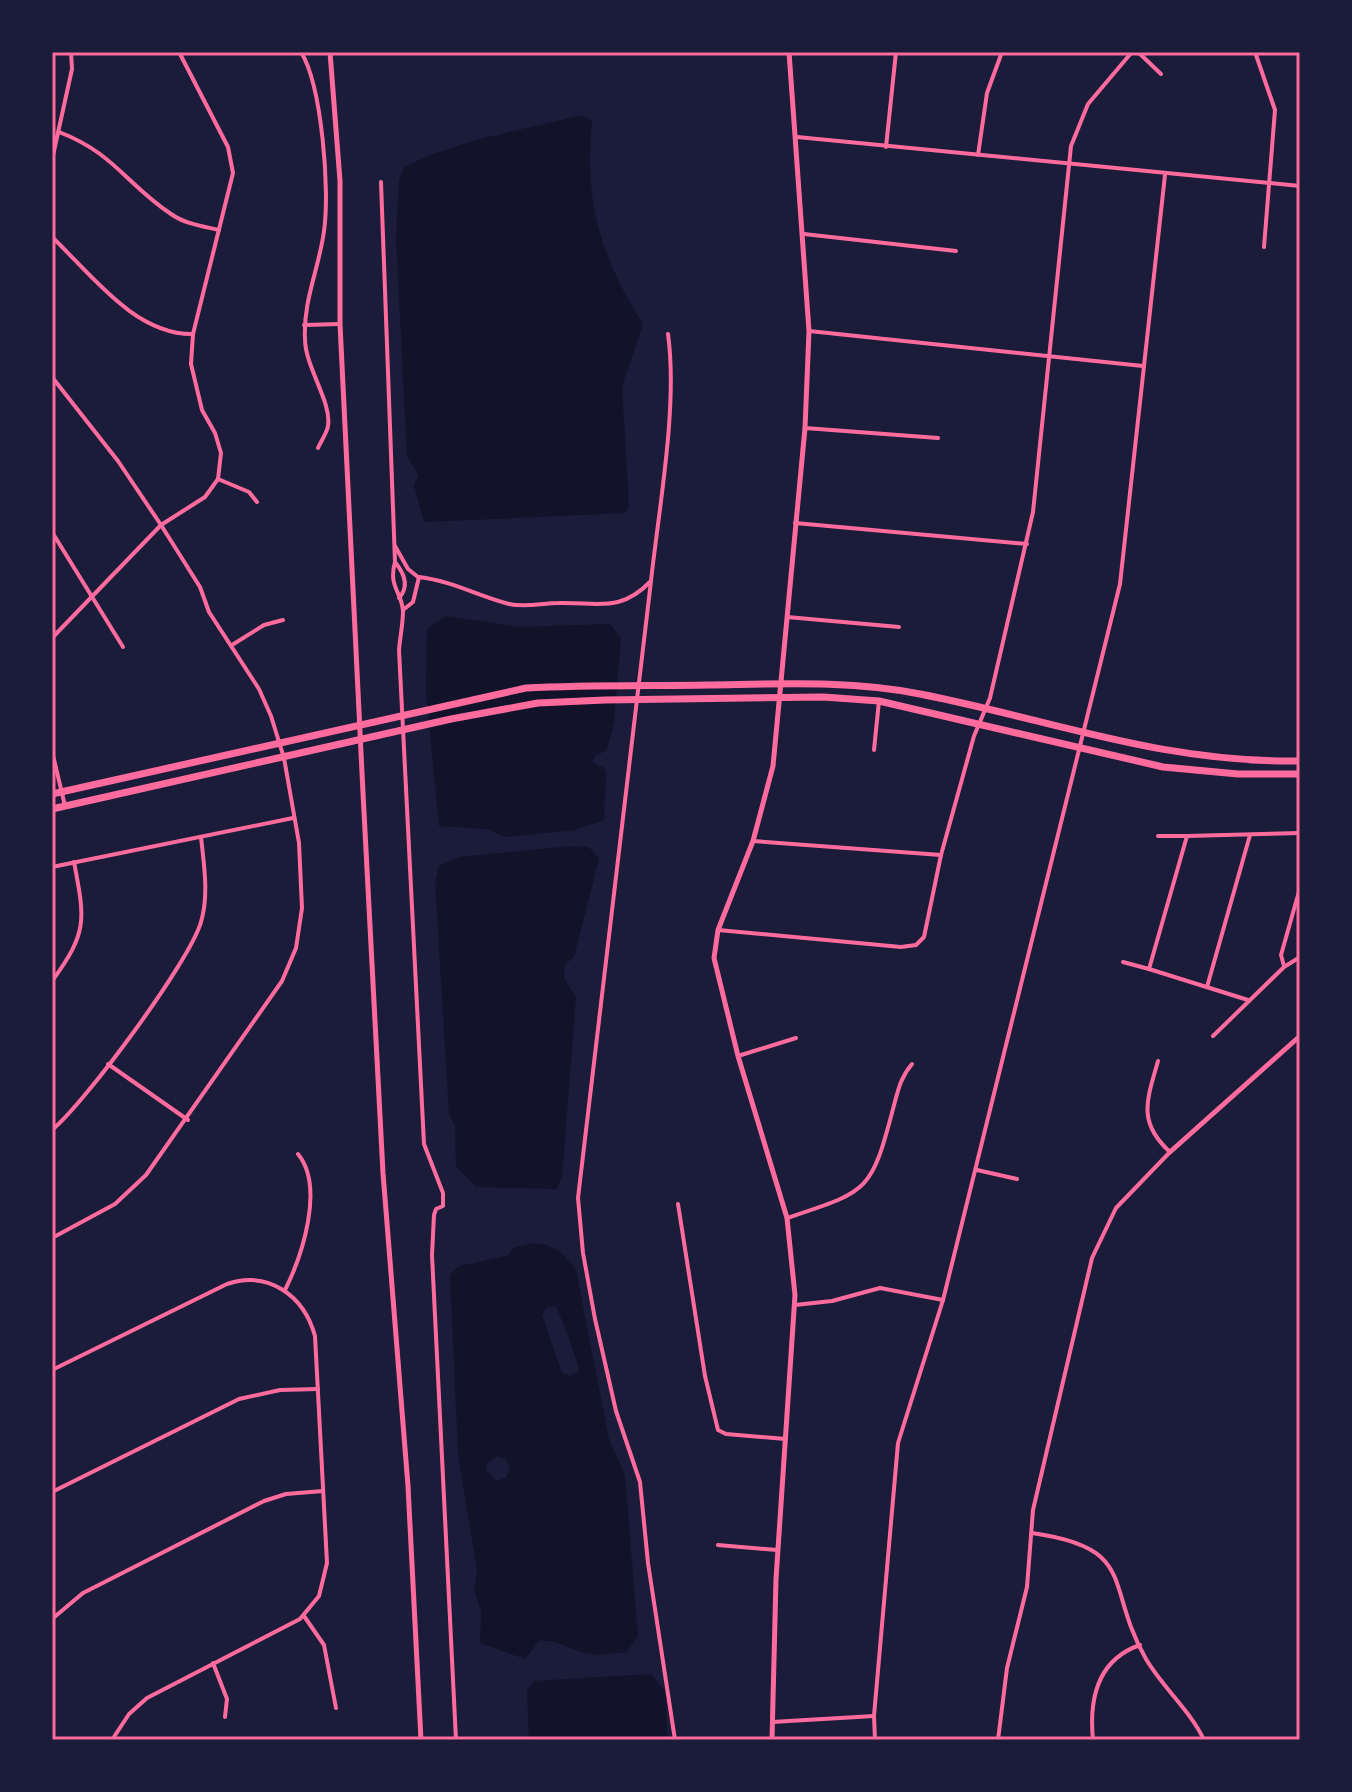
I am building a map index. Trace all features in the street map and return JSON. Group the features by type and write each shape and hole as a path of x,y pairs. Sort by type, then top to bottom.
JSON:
{"main road":[{"path":"52,794 526,688 782,683 848,685 918,693 1082,734 1192,756 1251,762 1300,761"},
{"path":"52,809 538,703 781,697 879,701 1163,767 1238,774 1300,774"}],"street":[{"path":"52,160 72,69 71,52"},
{"path":"52,638 161,525 205,497 218,479 221,453 215,433 202,410 191,364 193,334 233,173 228,147 179,52"},
{"path":"301,52 313,76 320,105 325,219 305,306 304,325 310,370 328,413 328,427 318,448"},
{"path":"330,52 340,181 340,324 383,1173 408,1486 421,1740"},
{"path":"772,1740 770,1722 777,1550 795,1305 787,1218 716,974 718,930 753,841 773,766 805,428 809,331 789,52"},
{"path":"886,147 896,52"},
{"path":"978,155 987,93 1002,52"},
{"path":"718,930 909,947 922,941 941,855 985,710 1027,544 1073,136 1084,111 1132,52"},
{"path":"1138,52 1161,74"},
{"path":"1255,52 1275,110 1264,247"},
{"path":"59,132 98,149 170,214 186,222 219,230"},
{"path":"797,137 1300,186"},
{"path":"875,1740 874,1716 893,1470 898,1443 943,1300 977,1170 989,1106 1120,584 1165,175"},
{"path":"381,182 394,593 403,610 399,650 424,1144 443,1193 443,1206 436,1209 434,1215 432,1255 456,1740"},
{"path":"804,234 956,251"},
{"path":"52,237 140,318 174,334 193,334"},
{"path":"304,325 340,324"},
{"path":"809,331 1143,366"},
{"path":"668,334 671,385 651,581 635,703 611,942 598,1009 587,1143 578,1198 583,1253 595,1319 616,1411 640,1482 648,1563 675,1740"},
{"path":"52,377 118,461 161,525 200,587 209,612 259,689 284,758 299,843 302,908 293,959 273,996 188,1120 130,1191 99,1214 52,1238"},
{"path":"805,428 938,438"},
{"path":"218,479 249,492 257,502"},
{"path":"795,523 1027,544"},
{"path":"52,532 123,647"},
{"path":"394,544 408,569 419,577 452,582 509,604 530,606 556,602 611,605 636,597 651,581"},
{"path":"395,562 404,572 405,589 399,598"},
{"path":"403,610 413,602 419,577"},
{"path":"787,617 899,627"},
{"path":"231,646 264,625 283,620"},
{"path":"874,750 879,701"},
{"path":"52,751 65,806"},
{"path":"52,867 293,818"},
{"path":"1158,836 1300,833"},
{"path":"1207,987 1250,835"},
{"path":"1149,969 1187,836"},
{"path":"52,1130 65,1120 108,1064 195,942 205,902 201,837"},
{"path":"753,841 941,855"},
{"path":"52,981 73,952 84,921 74,862"},
{"path":"1284,967 1281,955 1300,888"},
{"path":"1213,1036 1284,967 1300,957"},
{"path":"1123,962 1248,1000"},
{"path":"998,1740 1007,1668 1027,1587 1038,1484 1095,1247 1116,1208 1170,1152 1300,1036"},
{"path":"738,1056 796,1038"},
{"path":"1158,1061 1147,1120 1157,1140 1170,1152"},
{"path":"108,1064 188,1120"},
{"path":"787,1218 844,1199 867,1183 880,1161 902,1076 912,1064"},
{"path":"285,1290 308,1235 306,1164 298,1154"},
{"path":"977,1170 1017,1179"},
{"path":"678,1204 705,1376 718,1430 726,1434 786,1439"},
{"path":"52,1370 227,1284 260,1280 285,1290 302,1307 313,1328 326,1572 319,1596 304,1616 147,1698 129,1714 112,1740"},
{"path":"795,1305 832,1301 880,1288 943,1300"},
{"path":"52,1492 239,1399 280,1390 318,1389"},
{"path":"52,1619 83,1593 264,1501 286,1494 323,1491"},
{"path":"1032,1533 1077,1541 1103,1559 1117,1579 1140,1645 1204,1740"},
{"path":"718,1545 777,1550"},
{"path":"304,1616 324,1645 336,1708"},
{"path":"1093,1740 1091,1709 1099,1681 1121,1654 1140,1645"},
{"path":"213,1663 227,1699 225,1717"},
{"path":"770,1722 874,1716"}],"shaded area":[{"path":"582,115 592,121 591,177 598,227 616,275 643,324 622,386 629,506 625,513 424,522 414,485 419,475 407,457 396,238 399,180 404,167 470,142"},
{"path":"446,616 518,627 610,624 621,638 614,723 607,750 595,756 592,762 604,768 606,774 604,820 575,830 505,837 486,829 439,826 426,691 427,629"},
{"path":"589,847 599,859 574,957 565,964 564,978 576,997 562,1177 557,1189 476,1187 456,1166 455,1126 449,1114 435,882 439,866 459,857"},
{"path":"534,1243 548,1246 563,1255 576,1270 609,1439 625,1475 638,1636 627,1652 593,1654 551,1641 539,1641 525,1659 480,1643 481,1611 474,1589 477,1571 458,1454 450,1275 459,1266 507,1256 515,1247","holes":["547,1307 556,1307 573,1349 579,1371 571,1375 562,1373 542,1315","498,1456 506,1459 510,1468 506,1478 496,1481 486,1470 488,1462"]},
{"path":"651,1674 665,1691 668,1740 529,1740 527,1691 534,1681"}]}
